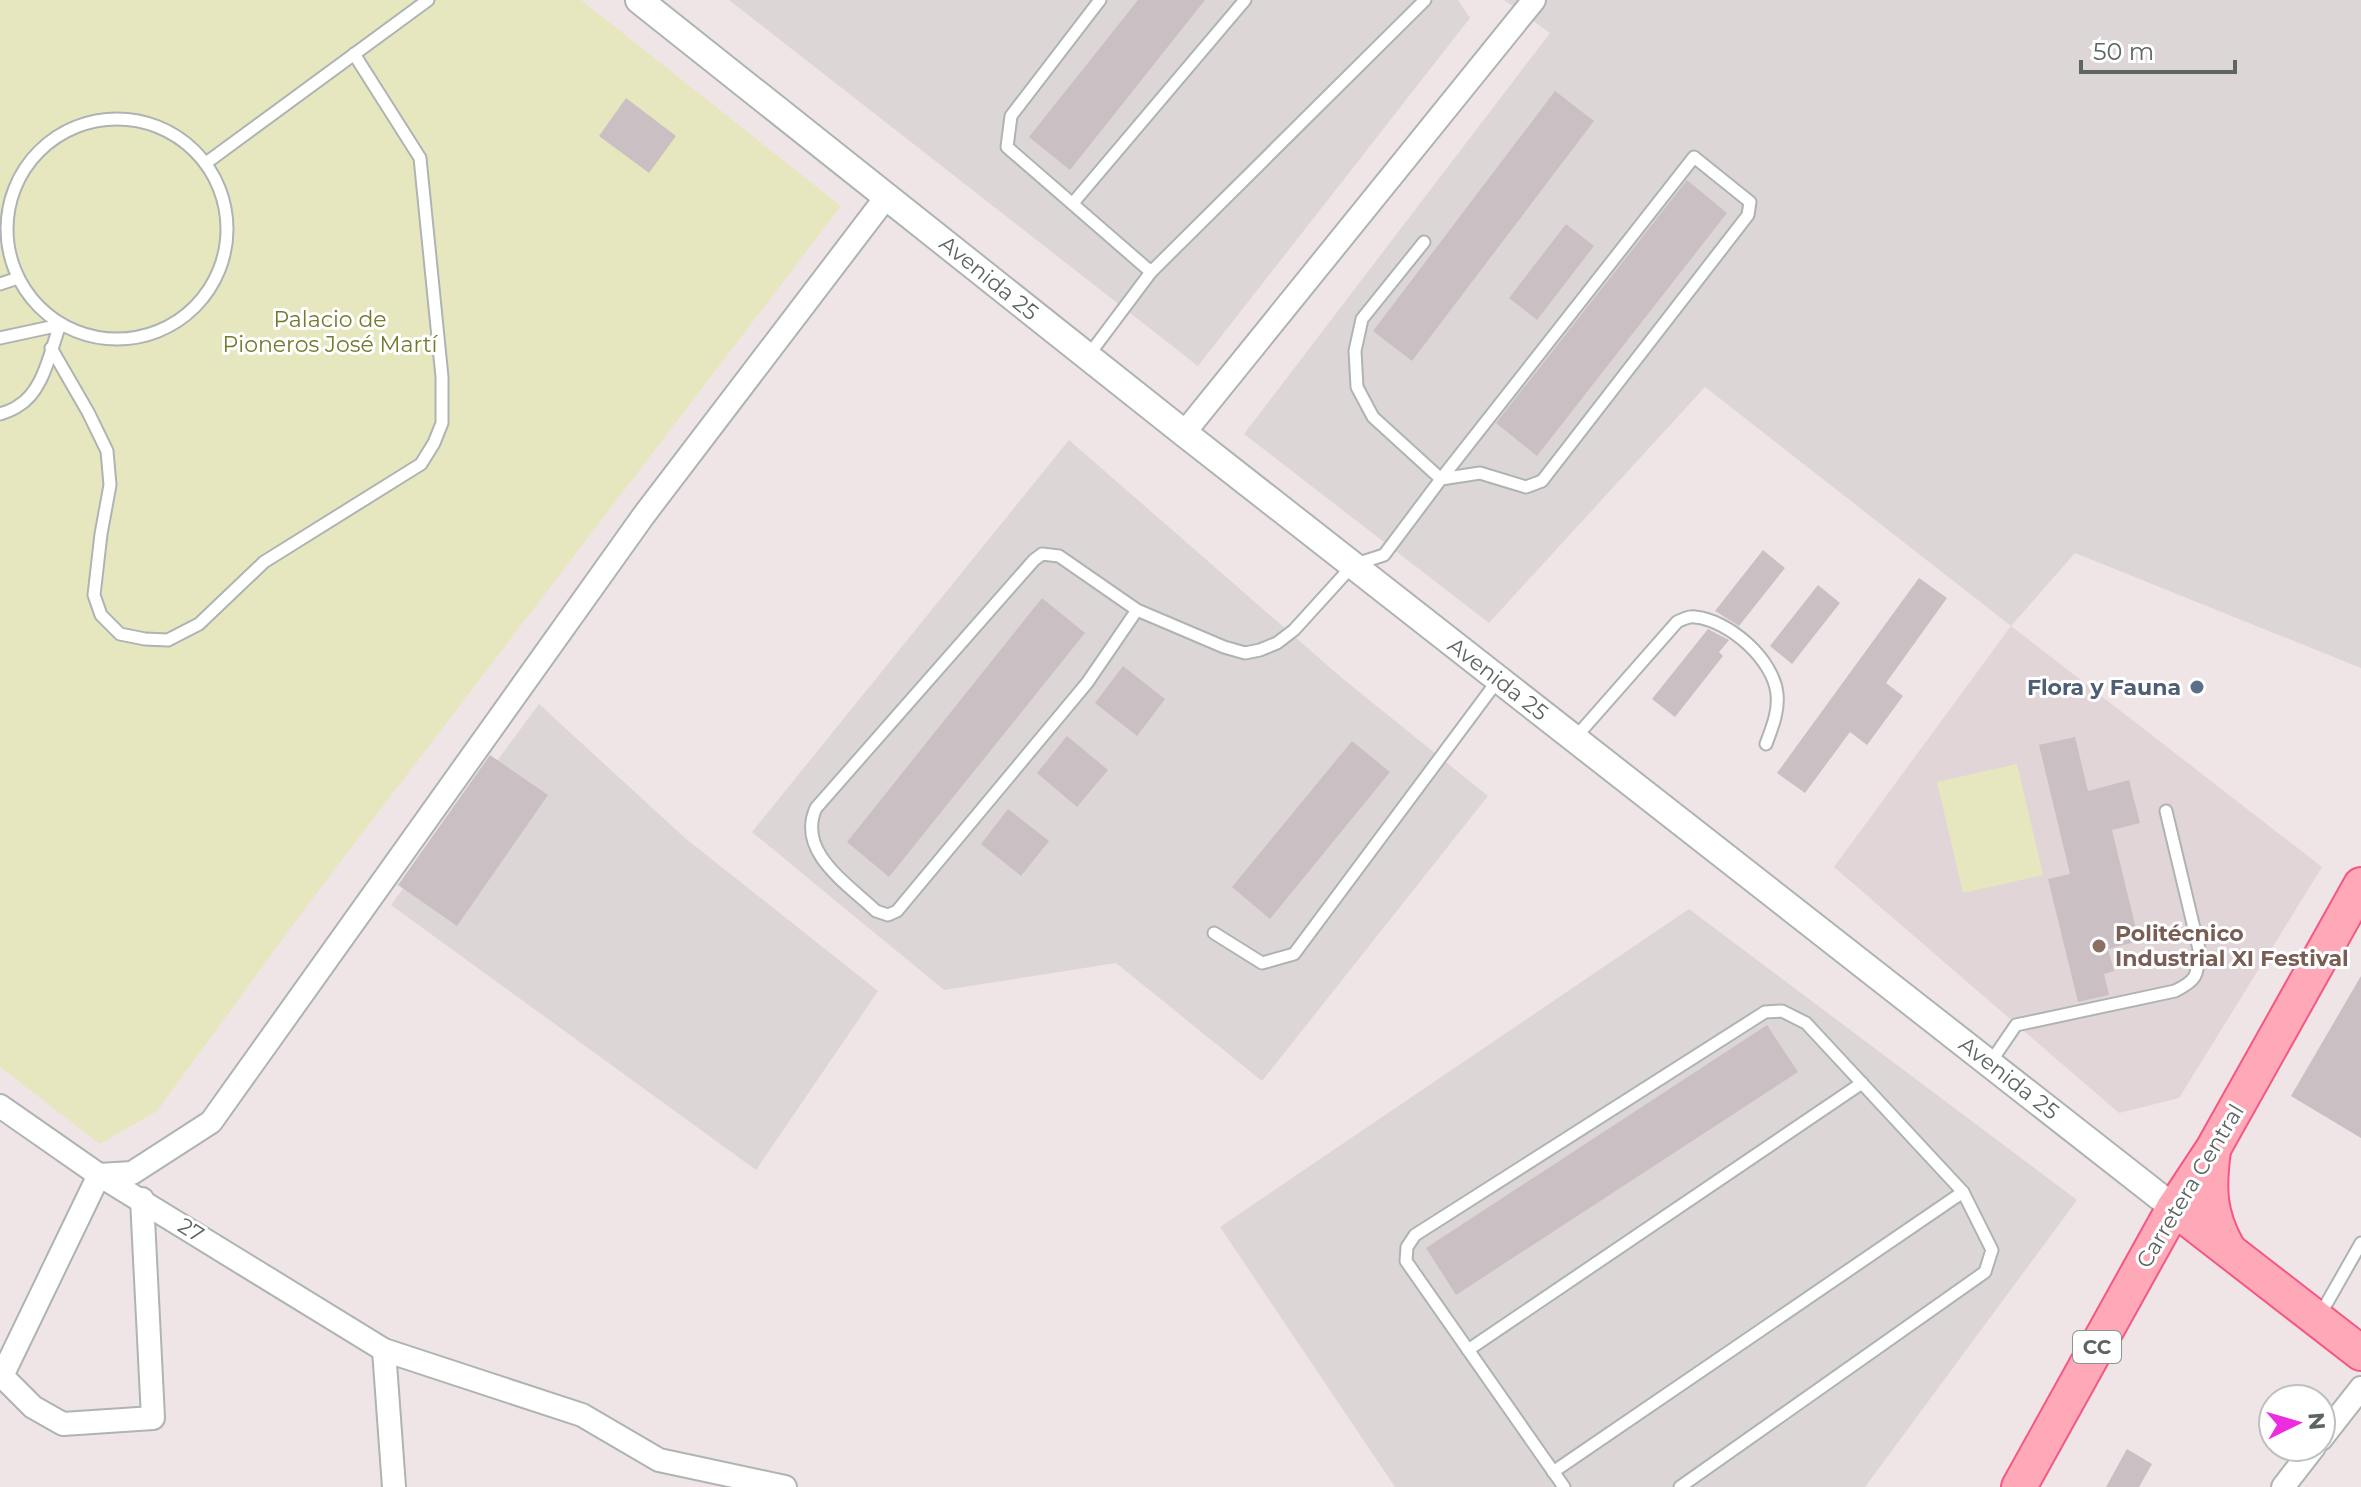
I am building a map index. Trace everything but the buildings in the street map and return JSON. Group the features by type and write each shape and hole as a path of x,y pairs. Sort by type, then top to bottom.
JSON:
{"main road":[{"name":"Carretera Central","path":"2019,1487 2174,1208 2213,1149 2361,885"},
{"path":"2213,1149 2208,1186 2218,1231 2229,1250"},
{"name":"Avenida 25","path":"2174,1208 2361,1353"}],"street":[{"name":"Avenida 25","path":"639,0 1184,433 2174,1208"},
{"path":"1184,433 1534,0"},
{"path":"142,1199 153,1418 63,1424 33,1407 2,1376 99,1175 132,1173 211,1122 644,515 887,196"},
{"name":"27","path":"0,1106 99,1175 384,1350 582,1415 659,1460 785,1487"},
{"path":"384,1350 394,1487"},
{"path":"2337,1419 2361,1388"},
{"path":"2283,1487 2302,1463"}],"lane":[{"path":"206,163 428,0"},
{"path":"1100,0 1011,116 1007,147 1151,272"},
{"path":"1073,203 1245,0"},
{"path":"1087,356 1151,272 1425,0"},
{"path":"51,348 107,451 110,485 94,595 101,615 120,634 168,640 199,624 264,562 421,464 442,423 442,377 420,158 354,54"},
{"path":"111,118 147,122 180,137 206,163 222,193 228,226 223,260 209,291 187,316 157,333 125,340 91,337 60,325 35,305 18,278 7,244 8,207 21,173 44,145 75,125 111,118"},
{"path":"1137,610 1087,683 897,911 888,915 876,911 820,858 809,823 816,808 1042,554 1059,556 1137,610 1224,647 1245,653 1277,643 1294,630 1353,565 1384,555 1441,479 1694,157 1750,202 1748,215 1542,481 1526,487 1480,473 1441,479"},
{"path":"1424,242 1362,319 1355,351 1357,387 1373,417 1441,479"},
{"path":"0,284 18,278"},
{"path":"0,414 20,406 31,393 43,374 60,325"},
{"path":"0,338 60,325"},
{"path":"1575,739 1677,622 1692,616 1716,622 1754,648 1770,670 1777,695 1775,721 1766,744"},
{"path":"1214,933 1262,963 1294,954 1499,679"},
{"path":"1989,1063 2016,1025 2175,991 2192,982 2198,970 2199,949 2166,811"},
{"path":"1564,1487 1406,1261 1407,1247 1415,1235 1765,1012 1782,1011 1806,1023 1963,1192 1992,1250 1985,1272 1680,1487"},
{"path":"1468,1350 1862,1083"},
{"path":"1553,1472 1963,1192"},
{"path":"2317,1319 2361,1243"}],"shaded area":[{"path":"729,0 1458,0 1470,18 1198,366"},
{"path":"1504,0 2361,0 2361,668 2075,553 2011,626 1705,387 1489,623 1244,434 1550,33"},
{"path":"1069,440 1342,678 1488,796 1262,1081 1116,963 944,990 752,832"},
{"name":"Politécnico Industrial XI Festival","path":"2011,626 2322,867 2179,1098 2119,1113 1834,867"},
{"path":"539,704 685,838 878,991 756,1170 391,905"},
{"path":"1689,909 2077,1200 1865,1487 1395,1487 1220,1227"}],"green space":[{"name":"Palacio de Pioneros José Martí","path":"0,0 581,0 841,206 306,907 157,1111 100,1144 0,1067"},
{"path":"2017,764 2043,875 1963,893 1937,782"}],"place":[{"name":"Flora y Fauna","path":"2197,687"},
{"name":"Politécnico Industrial XI Festival","path":"2099,946"}]}
